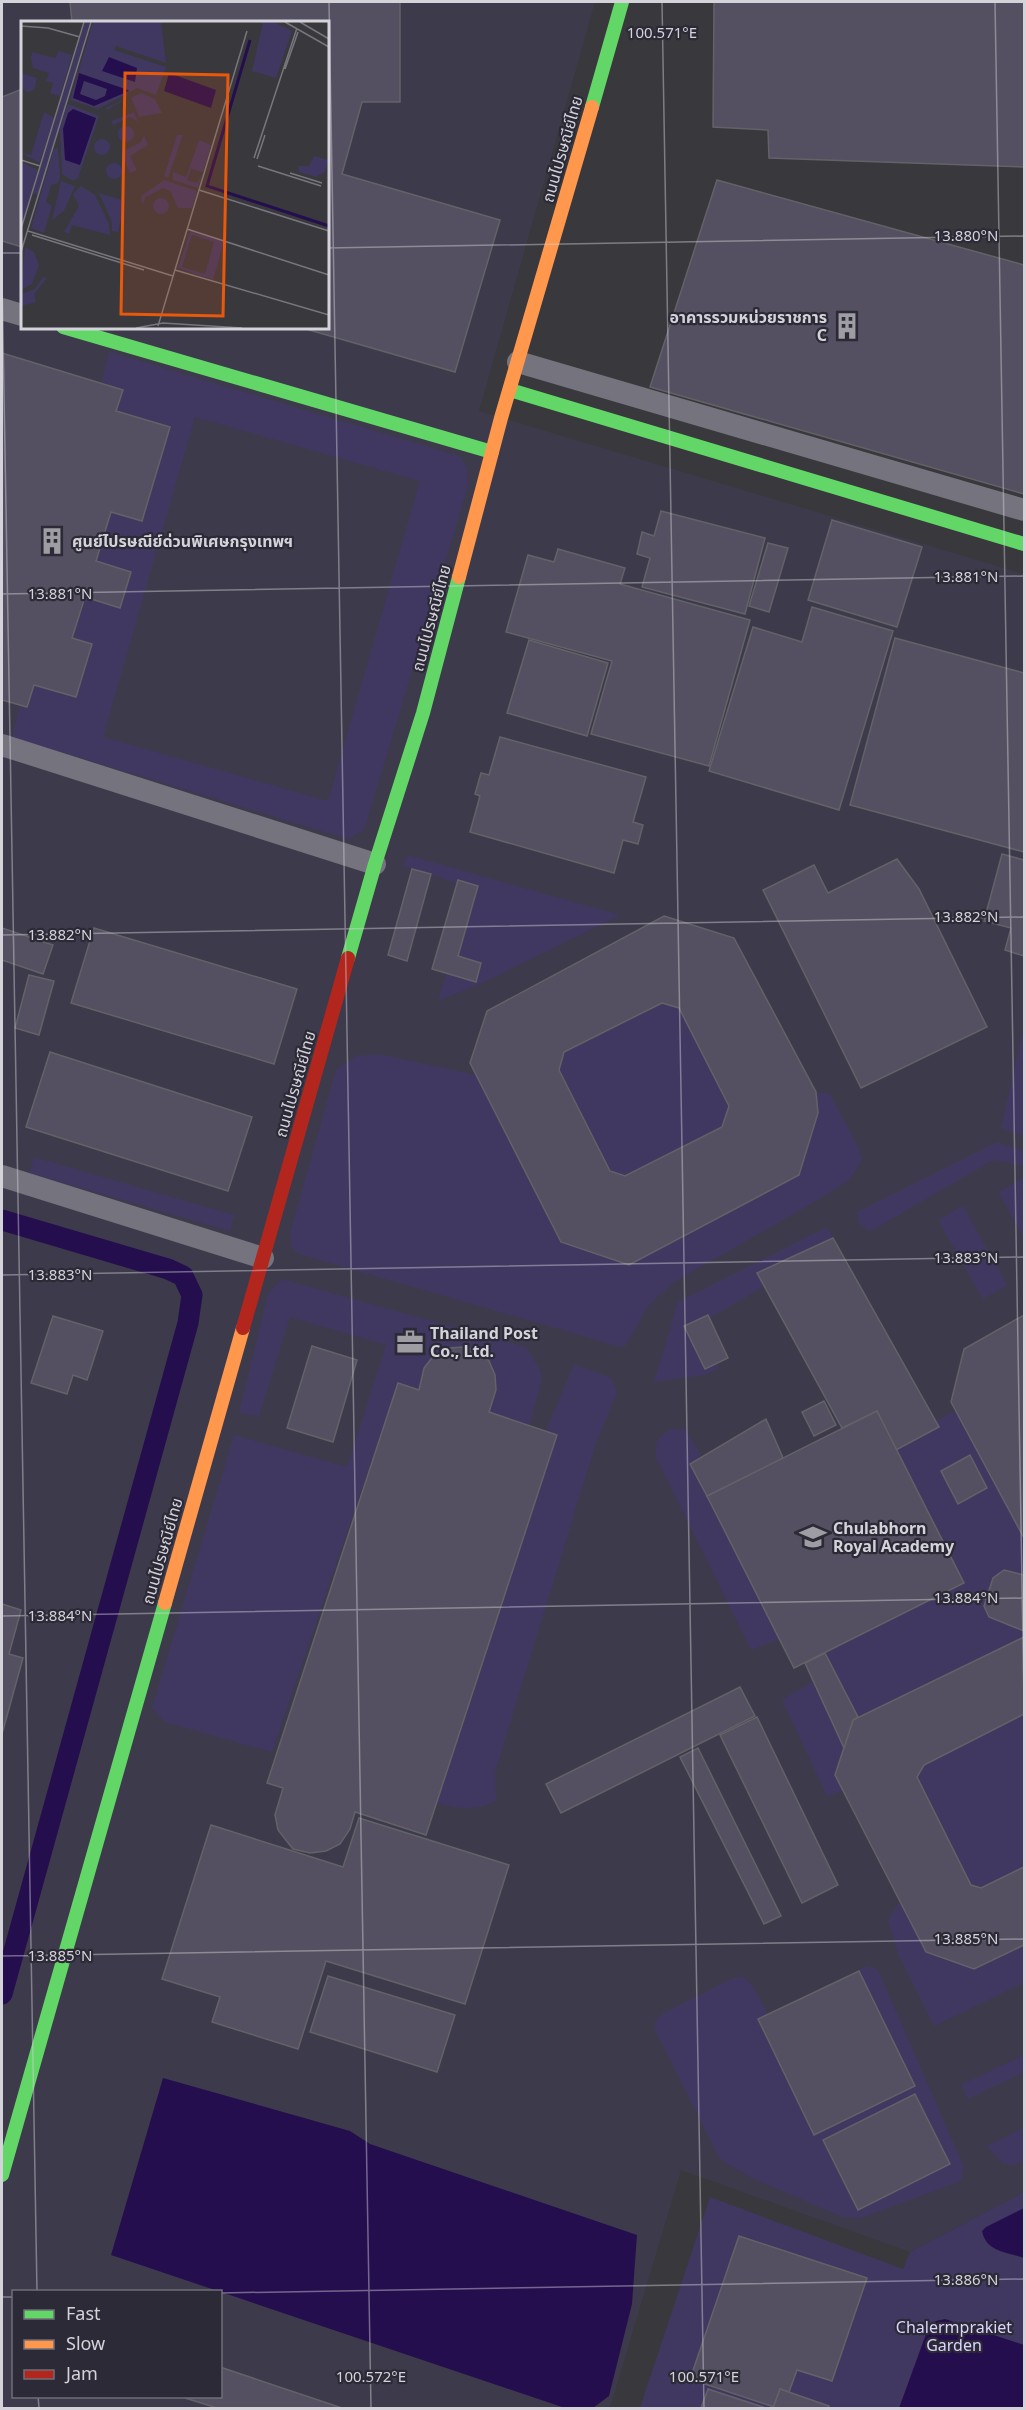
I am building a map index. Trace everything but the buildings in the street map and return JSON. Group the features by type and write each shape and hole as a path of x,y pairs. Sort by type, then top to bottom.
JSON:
{"street":[{"name":"ถนนไปรษณีย์ไทย","path":"2,2175 375,864 423,713 492,452 622,2"},
{"path":"2,309 21,315"},
{"path":"66,328 492,452"},
{"path":"518,362 1024,510"},
{"path":"581,411 575,402 576,394 578,388 587,382"},
{"path":"510,390 1024,544"},
{"path":"2,745 375,864"},
{"path":"2,1176 263,1258"}],"shaded area":[{"name":"Thailand Post Co., Ltd.","path":"2,2 595,2 479,411 1024,574 1024,2192 910,2252 681,2170 610,2408 2,2408"},
{"path":"163,2078 350,2131 370,2144 637,2235 632,2304 609,2396 593,2408 565,2408 222,2292 222,2290 215,2290 111,2255"},
{"path":"1024,2208 1024,2258 998,2250 988,2243 982,2231 986,2227"},
{"path":"945,2319 1024,2345 1024,2408 899,2408 929,2326"}],"green space":[{"path":"109,352 459,456 467,468 468,486 364,830 348,839 12,737","holes":["195,417 420,481 328,801 103,737"]},
{"path":"407,855 620,915 480,984 438,1001 473,888 403,866"},
{"path":"662,1003 679,1008 729,1106 722,1127 625,1176 610,1171 559,1070 564,1052"},
{"path":"1024,1027 1024,1136 1001,1128"},
{"path":"379,1054 476,1075 561,1242 629,1265 799,1175 818,1113 816,1092 830,1094 859,1149 862,1160 850,1179 823,1197 674,1282 648,1306 625,1346 621,1347 299,1254 291,1247 290,1233 336,1070 357,1056"},
{"path":"997,1142 1024,1151 1024,1166 993,1160 876,1228 868,1231 860,1224 857,1212"},
{"path":"34,1157 234,1215 230,1231 30,1173"},
{"path":"1023,1178 1024,1181 1024,1238 998,1192"},
{"path":"963,1206 1007,1285 983,1299 938,1220"},
{"path":"827,1227 837,1244 705,1321 719,1368 705,1375 654,1382 678,1302"},
{"path":"281,1279 526,1347 539,1367 542,1377 530,1426 398,1383 272,1752 165,1722 152,1708 234,1435 347,1467 386,1345 290,1317 259,1416 239,1413 268,1294"},
{"path":"574,1364 611,1378 617,1392 596,1443 495,1772 496,1801 473,1808 445,1805 436,1802 546,1431"},
{"path":"956,1410 1024,1538 1024,1637 853,1720 835,1775 843,1790 827,1796 782,1700 812,1682 805,1663 964,1583 894,1445"},
{"path":"672,1429 685,1430 702,1457 707,1496 780,1639 751,1650 656,1457 658,1440"},
{"path":"1024,1714 1024,1867 981,1888 971,1885 917,1777 924,1765"},
{"path":"900,1902 926,1952 974,1969 1024,1945 1024,1983 934,2026 898,1954 888,1920"},
{"path":"868,1966 878,1970 964,2167 961,2181 861,2218 843,2217 752,2178 720,2159 655,2030 655,2022 664,2013 733,1978 743,1977 752,1985 768,2014"},
{"path":"1024,2055 1024,2072 968,2099 961,2085"},
{"path":"1024,2128 1024,2160 1014,2166 1003,2163 987,2146"},
{"name":"Chalermprakiet Garden","path":"1024,2192 1024,2408 640,2408 710,2197 903,2269 910,2252"}],"waterway":[{"path":"2,1220 168,1269 183,1276 192,1295 188,1323 2,1994"}],"traffic: fast":[{"path":"592,107 622,2"},
{"path":"66,328 492,452"},
{"path":"510,390 1024,544"},
{"path":"348,958 423,713 459,577"},
{"path":"2,2175 165,1603"}],"traffic: slow":[{"path":"459,577 501,418 592,107"},
{"path":"165,1603 243,1328"}],"traffic: jam":[{"path":"243,1328 348,958"}],"place":[{"name":"อาคารรวมหน่วยราชการ C","path":"847,326"},
{"name":"ศูนย์ไปรษณีย์ด่วนพิเศษกรุงเทพฯ","path":"52,541"},
{"name":"Thailand Post Co., Ltd.","path":"410,1342"},
{"name":"Chulabhorn Royal Academy","path":"813,1537"}]}
